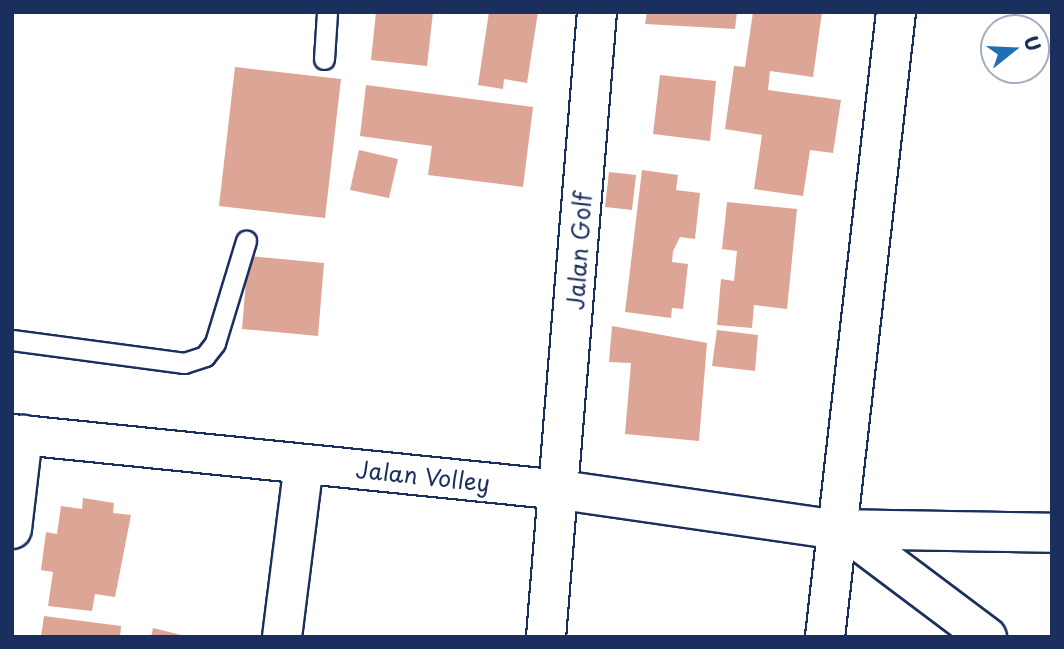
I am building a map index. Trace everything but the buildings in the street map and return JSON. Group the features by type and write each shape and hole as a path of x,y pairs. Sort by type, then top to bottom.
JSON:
{"street":[{"name":"Jalan Golf","path":"546,637 561,490 597,12"},
{"path":"825,637 896,12"},
{"name":"Jalan Volley","path":"18,434 561,490 838,529 1052,533"},
{"path":"12,529 18,434"},
{"path":"282,637 304,464"},
{"path":"838,529 987,637"}],"lane":[{"path":"324,59 327,12"},
{"path":"12,341 184,363 205,356 215,343 246,241"}]}
